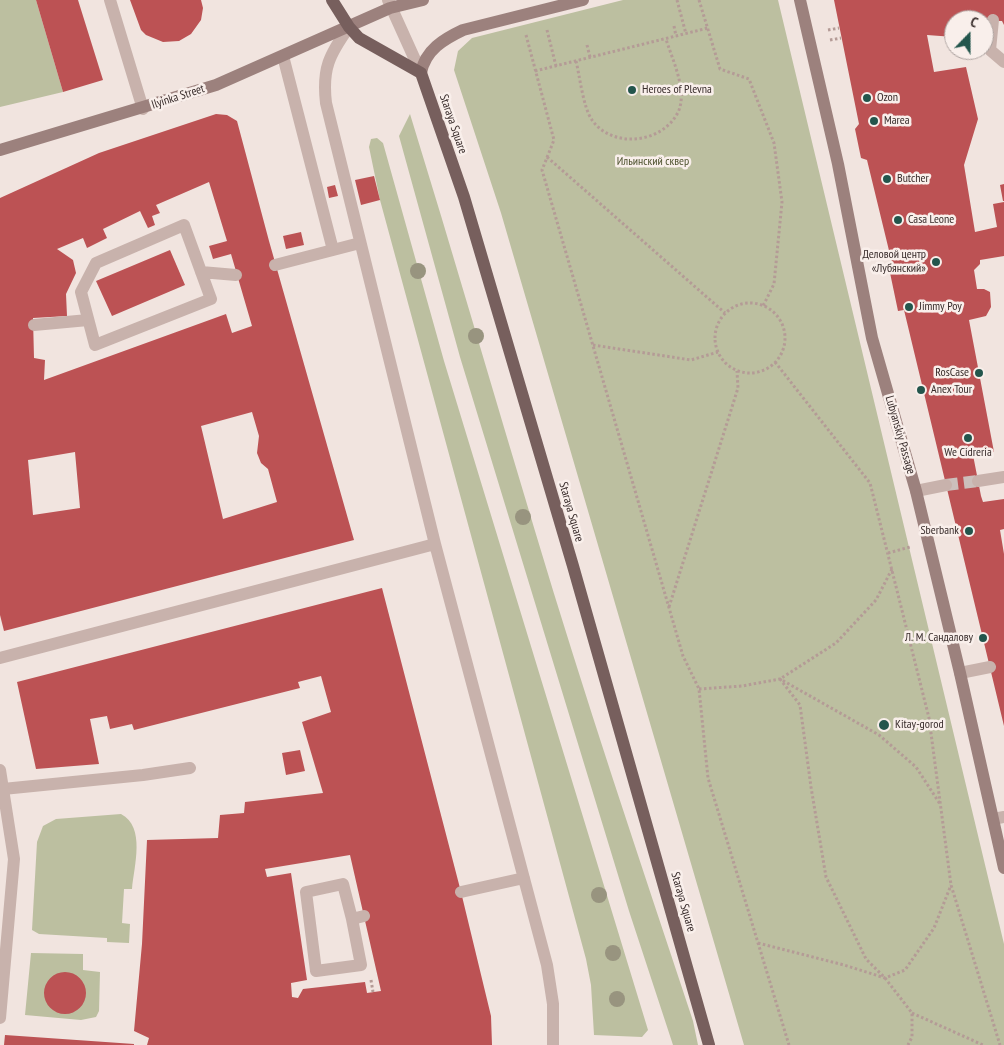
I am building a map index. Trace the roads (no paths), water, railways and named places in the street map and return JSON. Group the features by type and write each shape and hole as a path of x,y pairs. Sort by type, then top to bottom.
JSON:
{"main road":[{"path":"332,0 349,28 359,38 421,73 423,62 432,49 447,38 463,30 584,0"},
{"name":"Ilyinka Street","path":"0,150 143,109 216,85 349,28 389,4 423,0"},
{"name":"Lubyanskiy Passage","path":"800,0 838,164 872,338 916,491 960,673 998,818 1004,868"},
{"name":"Staraya Square","path":"421,73 464,197 570,556 710,1045"}],"street":[{"path":"110,0 143,109"},
{"path":"389,4 421,73"},
{"path":"349,28 334,49 326,67 324,86 326,103 435,544 548,973 553,1004 553,1045"},
{"path":"994,53 1004,62"},
{"path":"283,56 333,250"},
{"path":"184,225 210,299 94,345 88,320 81,292 96,263 184,225"},
{"path":"276,265 360,243"},
{"path":"201,272 236,275"},
{"path":"34,325 88,320"},
{"path":"978,481 1004,477"},
{"path":"916,491 946,485"},
{"path":"0,658 435,544"},
{"path":"960,673 990,667"},
{"path":"3,789 144,775 190,768"},
{"path":"0,770 14,859 0,1018"},
{"path":"461,892 524,878"},
{"path":"343,884 358,918 361,965 316,971 306,892 343,884"}],"tunnel":[{"path":"946,485 978,481"}],"place":[{"name":"Heroes of Plevna","path":"632,90"},
{"name":"Ozon","path":"867,98"},
{"name":"Marea","path":"874,121"},
{"name":"Butcher","path":"887,179"},
{"name":"Casa Leone","path":"898,220"},
{"name":"Деловой центр «Лубянский»","path":"936,262"},
{"name":"Jimmy Poy","path":"909,307"},
{"name":"RosCase","path":"979,373"},
{"name":"Anex Tour","path":"921,390"},
{"name":"We Cidreria","path":"968,438"},
{"name":"Sberbank","path":"969,531"},
{"name":"Л. М. Сандалову","path":"983,638"},
{"name":"Kitay-gorod","path":"884,725"}],"park label":[{"name":"Ильинский сквер","path":"653,162"}]}
